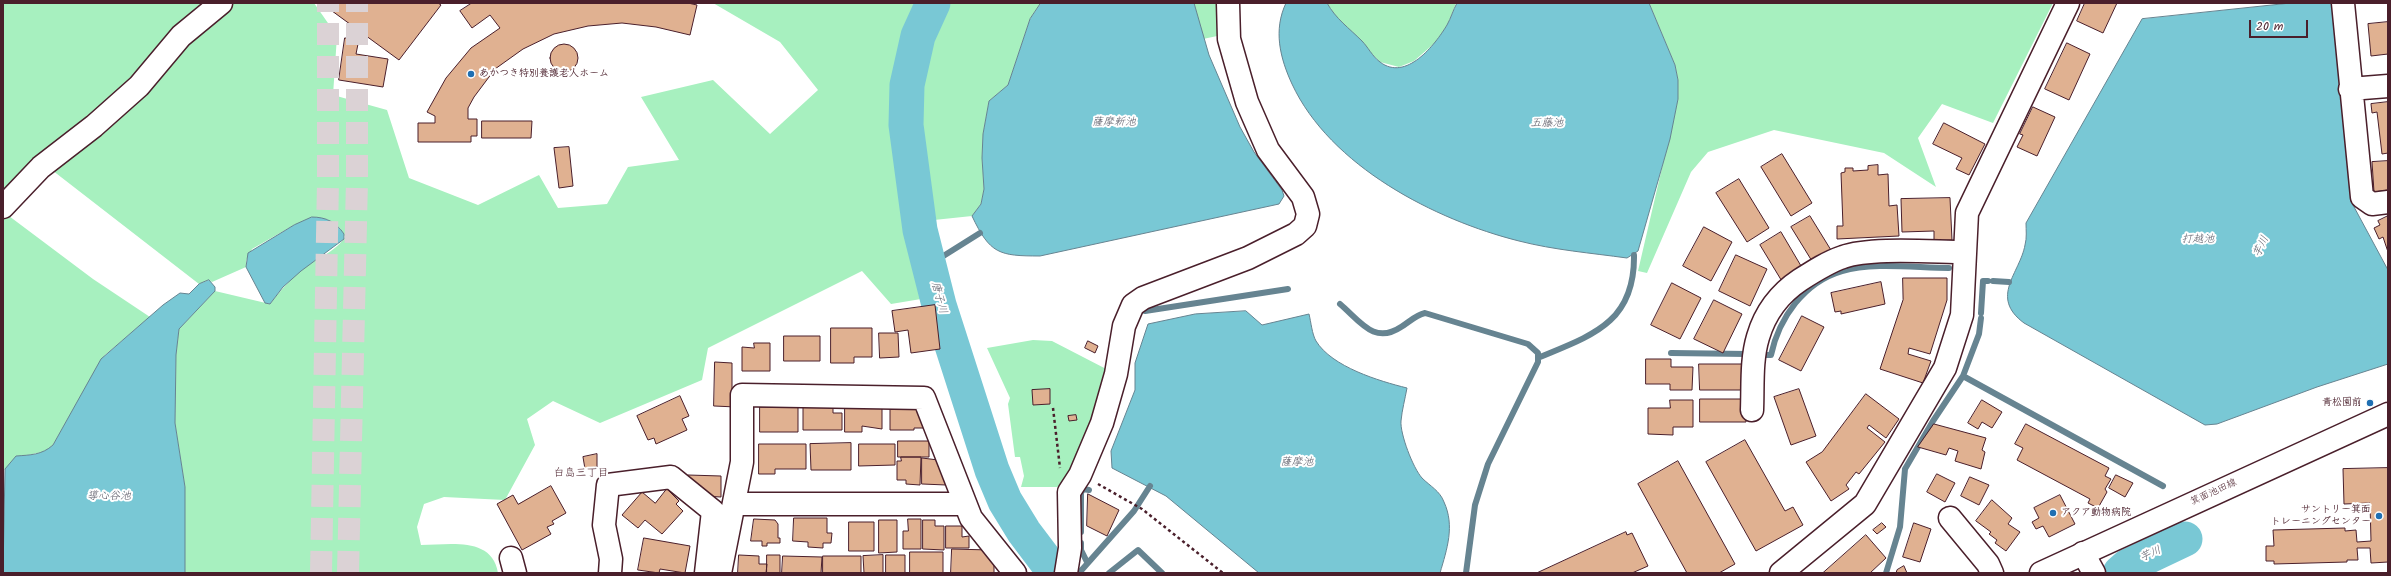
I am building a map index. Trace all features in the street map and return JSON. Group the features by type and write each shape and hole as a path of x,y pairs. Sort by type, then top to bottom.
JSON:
{"street":[{"path":"3,207 41,167 94,126 139,86 182,36 221,3"},
{"path":"1066,573 1070,548 1068,498 1072,486 1080,474 1102,423 1116,374 1124,326 1133,306 1151,295 1248,258 1296,234 1305,226 1308,214 1303,197 1268,150 1247,102 1229,39 1228,3"},
{"path":"1781,573 1865,504 1945,368 1962,316 1967,213 2068,3"},
{"path":"2343,3 2350,89 2362,197 2372,204 2388,202"},
{"path":"2350,89 2388,86"},
{"path":"1752,410 1754,359 1758,336 1768,314 1785,290 1818,269 1844,256 1870,253 1964,252"},
{"path":"720,573 735,504 742,462 742,395 924,398 964,504 971,518 1015,573"},
{"name":"箕面池田線","path":"2041,573 2388,414"},
{"path":"610,573 611,559 604,525 608,485 671,477 713,511 706,573"},
{"path":"735,504 964,504"},
{"path":"1950,518 1988,564 1992,573"},
{"path":"2083,553 2094,573"}],"path":[{"path":"1053,408 1062,490 1068,498"},
{"path":"1080,474 1142,509 1223,573"}],"green space":[{"path":"3,3 314,3 337,36 333,95 387,110 409,178 478,205 539,175 558,208 607,204 628,167 679,160 641,97 713,80 770,134 818,90 780,42 713,3 1041,3 1030,19 1008,85 989,101 983,134 982,158 984,189 981,204 972,216 934,220 943,285 921,299 891,304 862,271 708,348 702,380 600,423 553,401 527,419 535,445 505,500 444,497 424,504 417,527 421,545 456,544 478,548 487,553 494,561 498,573 185,573 185,487 175,423 176,355 179,329 215,291 270,304 300,271 336,247 345,237 340,228 327,219 294,225 252,249 246,261 246,267 212,282 209,280 199,284 39,160 3,190"},
{"path":"1194,3 1222,3 1222,35 1203,39"},
{"path":"1327,3 1456,3 1448,24 1436,42 1414,61 1399,67 1380,62 1337,19"},
{"path":"1649,3 2053,3 1993,123 1942,104 1918,138 1936,187 1884,153 1774,130 1708,152 1691,172 1647,273 1638,271 1678,99 1678,80 1675,65"},
{"path":"5,213 93,279 150,317 105,355 53,445 47,451 28,455 5,469 3,472 3,216"},
{"path":"1033,340 1052,341 1112,372 1065,484 1057,487 1021,487 1024,476 1020,457 1015,457 1008,404 1010,398 987,348"}],"water":[{"name":"薩摩新池","path":"1041,3 1194,3 1209,55 1240,127 1254,152 1282,190 1284,196 1279,204 1040,256 1005,253 997,250 991,245 978,229 972,216 981,204 984,189 982,158 983,134 989,101 1008,85 1030,19"},
{"name":"五藤池","path":"1286,3 1327,3 1339,19 1362,41 1377,60 1390,67 1400,67 1409,64 1427,51 1447,25 1457,3 1649,3 1675,65 1678,80 1678,99 1670,139 1638,251 1627,258 1532,244 1487,232 1420,204 1388,185 1358,164 1332,140 1309,113 1292,84 1281,54 1279,34 1282,13"},
{"name":"打越池","path":"2291,3 2333,3 2353,205 2388,270 2388,364 2317,387 2217,424 2205,425 2024,323 2014,313 2009,304 2008,294 2013,275 2025,245 2026,223 2142,19"},
{"path":"312,217 326,219 334,223 344,234 344,239 301,271 283,287 270,304 265,303 246,267 248,253 294,225"},
{"name":"導心谷池","path":"209,280 215,287 215,291 179,329 176,355 175,423 185,487 185,573 3,573 5,469 16,456 40,453 53,445 101,359 163,305 180,293 189,294 199,284"},
{"name":"薩摩池","path":"1246,311 1262,325 1309,314 1316,341 1323,350 1333,358 1357,372 1407,388 1401,421 1405,442 1418,473 1442,498 1449,520 1449,538 1440,573 1259,573 1166,496 1112,468 1111,451 1135,390 1135,363 1148,324 1195,314"}],"building":[{"path":"332,3 438,3 441,5 399,60 328,8"},
{"name":"あかつき特別養護老人ホーム","path":"472,3 688,3 697,5 690,35 656,27 622,23 588,26 554,34 523,49 495,69 474,97 468,108 468,119 477,119 477,136 471,136 471,142 418,142 418,123 435,123 435,116 427,112 446,78 471,48 500,28 490,15 472,28 460,11"},
{"path":"2085,3 2117,3 2103,33 2077,21"},
{"path":"2388,22 2388,54 2371,56 2368,24"},
{"path":"345,38 359,39 356,54 388,59 383,87 339,80"},
{"path":"2067,43 2090,54 2069,100 2045,89"},
{"path":"564,44 570,45 574,48 577,52 577,64 574,68 570,71 564,72 558,71 554,68 551,64 550,58 551,52 554,48 558,45"},
{"path":"2388,102 2388,153 2382,154 2377,112 2372,113 2371,104"},
{"path":"2033,107 2055,117 2037,156 2017,147 2023,135 2020,134"},
{"path":"482,121 532,121 531,138 482,138"},
{"path":"1944,123 1985,144 1969,175 1956,169 1962,158 1933,144"},
{"path":"569,147 573,186 559,188 554,148"},
{"path":"1782,154 1812,203 1791,216 1761,167"},
{"path":"2388,161 2388,190 2374,192 2372,162"},
{"path":"1878,165 1878,175 1888,174 1889,206 1897,205 1899,236 1837,239 1837,226 1843,226 1841,173 1845,172 1845,168 1853,168 1853,171 1868,170 1868,166"},
{"path":"1739,179 1769,228 1747,242 1716,193"},
{"path":"1950,198 1952,240 1934,241 1934,231 1902,232 1901,199"},
{"path":"1810,216 1834,255 1815,266 1791,227"},
{"path":"2388,216 2388,252 2383,237 2379,239 2374,228 2380,225 2378,221"},
{"path":"1704,227 1732,242 1711,281 1683,266"},
{"path":"1781,232 1804,271 1783,283 1760,245"},
{"path":"1736,255 1767,269 1750,306 1719,291"},
{"path":"1903,278 1947,278 1947,300 1930,354 1909,348 1908,354 1931,361 1923,383 1880,369 1903,300"},
{"path":"1881,282 1885,304 1841,314 1841,311 1835,312 1831,293"},
{"path":"1672,283 1701,298 1680,339 1651,325"},
{"path":"1714,300 1742,314 1723,353 1694,339"},
{"path":"935,305 940,349 911,353 908,330 895,332 892,311"},
{"path":"1802,316 1824,327 1801,371 1779,360"},
{"path":"831,328 872,328 872,357 854,357 854,363 831,363"},
{"path":"879,333 898,333 899,357 880,358"},
{"path":"784,336 820,336 820,361 784,361"},
{"path":"1088,341 1098,346 1095,353 1085,348"},
{"path":"754,343 770,343 770,371 742,371 742,347 754,348"},
{"path":"1646,359 1671,359 1671,367 1693,367 1692,390 1670,390 1670,384 1646,384"},
{"path":"715,362 732,363 732,391 736,407 714,406"},
{"path":"1699,364 1745,364 1745,390 1700,390"},
{"path":"1050,389 1050,404 1033,405 1032,390"},
{"path":"1799,389 1816,436 1791,445 1774,397"},
{"path":"1866,394 1899,419 1886,438 1869,425 1867,428 1885,442 1859,474 1856,472 1846,485 1849,489 1831,501 1806,462 1822,452"},
{"path":"680,396 689,416 682,419 687,430 656,444 654,438 648,440 637,416"},
{"path":"1700,399 1746,399 1746,422 1700,422"},
{"path":"1670,400 1693,400 1693,427 1673,427 1673,435 1648,434 1648,408 1670,408"},
{"path":"1982,400 2002,412 1992,428 1982,422 1978,429 1968,423"},
{"path":"833,402 833,413 842,413 842,430 803,430 803,406"},
{"path":"845,402 882,402 882,429 862,426 862,432 845,432"},
{"path":"925,405 925,428 914,428 914,430 890,430 890,407"},
{"path":"760,407 798,407 798,432 760,432"},
{"path":"1076,415 1077,420 1069,421 1068,416"},
{"path":"1934,424 1986,438 1982,450 1985,452 1981,469 1955,461 1958,451 1949,448 1946,455 1918,447"},
{"path":"2026,424 2109,468 2105,476 2111,479 2105,489 2107,492 2098,508 2088,503 2090,499 2017,460 2023,448 2015,444"},
{"path":"1745,440 1785,511 1793,507 1803,525 1756,551 1706,462"},
{"path":"898,441 929,441 929,457 898,457"},
{"path":"851,443 851,470 811,470 810,444"},
{"path":"759,444 806,444 806,469 775,469 775,474 759,474"},
{"path":"859,444 895,444 895,465 859,466"},
{"path":"597,454 597,467 585,469 583,457"},
{"path":"901,457 921,457 920,485 906,484 906,480 897,480 897,461 901,461"},
{"path":"922,458 946,461 946,485 922,484"},
{"path":"1678,461 1735,564 1719,573 1687,573 1638,484"},
{"name":"サントリー箕面 トレーニングセンター","path":"2388,468 2388,562 2371,563 2370,548 2357,548 2358,560 2347,560 2347,562 2274,564 2274,561 2266,561 2266,546 2274,546 2273,530 2345,528 2345,531 2356,530 2357,542 2371,541 2370,503 2344,504 2343,469"},
{"path":"1937,474 1955,483 1945,502 1927,492"},
{"path":"688,475 721,476 721,497 703,496 688,479"},
{"path":"2116,475 2133,483 2125,497 2109,488"},
{"path":"1970,477 1989,485 1979,505 1961,496"},
{"path":"551,486 566,513 552,521 554,524 547,527 551,534 522,550 497,504 513,495 518,504"},
{"path":"667,489 679,501 676,504 683,511 662,534 645,520 638,528 622,515 642,492 655,503"},
{"path":"1088,494 1119,510 1107,536 1087,526"},
{"name":"アクア動物病院","path":"2060,495 2075,524 2049,537 2043,526 2036,529 2032,522 2039,518 2034,508"},
{"path":"1992,500 2012,518 2008,524 2020,532 2006,551 1995,543 1997,540 1989,534 1991,532 1976,521"},
{"path":"794,518 827,518 827,533 832,533 831,543 823,543 823,548 808,547 808,542 793,541"},
{"path":"754,519 775,520 778,524 778,538 780,538 780,543 767,543 767,546 762,546 762,541 751,541"},
{"path":"908,519 921,519 921,549 903,549 903,531 908,531"},
{"path":"879,520 897,520 897,552 879,553"},
{"path":"923,520 935,520 935,526 944,526 944,550 923,549"},
{"path":"849,522 874,522 874,551 849,551"},
{"path":"1882,523 1886,527 1877,534 1873,530"},
{"path":"1914,523 1931,529 1920,562 1903,557"},
{"path":"946,526 962,526 962,537 969,536 969,548 946,548"},
{"path":"1626,532 1627,535 1632,533 1648,566 1632,573 1537,573"},
{"path":"1866,535 1886,558 1870,573 1823,573"},
{"path":"644,538 690,546 685,573 660,569 659,573 638,570"},
{"path":"952,549 990,550 990,561 994,561 994,573 951,573"},
{"path":"910,552 943,552 943,573 910,573"},
{"path":"739,555 759,556 759,564 767,564 766,573 738,573"},
{"path":"767,555 780,555 780,573 767,573"},
{"path":"883,555 883,573 864,573 863,556"},
{"path":"886,555 905,555 905,573 886,573"},
{"path":"783,556 822,557 821,573 782,573"},
{"path":"823,556 861,556 861,573 823,573"},
{"path":"1904,566 1907,573 1896,573 1897,570"}],"waterway":[{"name":"唐子川","path":"933,3 918,36 907,85 906,125 920,230 939,305 992,470 1005,501 1024,532 1055,573"},
{"path":"929,265 980,233"},
{"path":"1540,357 1593,333 1607,323 1619,311 1627,296 1632,278 1634,255"},
{"path":"1760,355 1771,355 1780,328 1795,303 1805,293 1828,276 1854,268 1881,266 1949,268"},
{"path":"1981,313 1983,281 1988,281"},
{"path":"1993,281 2009,282"},
{"path":"1145,311 1288,289"},
{"path":"1340,304 1368,329 1375,332 1391,332 1425,313 1528,344 1538,353 1538,362 1488,464 1475,505 1466,573"},
{"path":"1886,573 1900,527 1905,469 1933,421 1963,376 1979,334 1981,318"},
{"path":"1671,353 1747,354"},
{"path":"1963,376 2163,486"},
{"path":"1079,573 1134,511 1150,486"},
{"path":"1081,532 1081,493 1083,489 1089,490"},
{"name":"芋川","path":"2120,573 2128,566 2185,539"},
{"path":"1081,543 1081,550 1087,562"},
{"path":"1109,573 1138,550 1162,573"}],"tunnel":[{"path":"321,573 328,181 328,3"},
{"path":"348,573 357,180 357,3"}],"place":[{"name":"あかつき特別養護老人ホーム","path":"471,74"},
{"name":"青松園前","path":"2370,403"},
{"name":"アクア動物病院","path":"2053,513"},
{"name":"サントリー箕面 トレーニングセンター","path":"2379,516"}],"district":[{"name":"白島三丁目","path":"581,474"}]}
